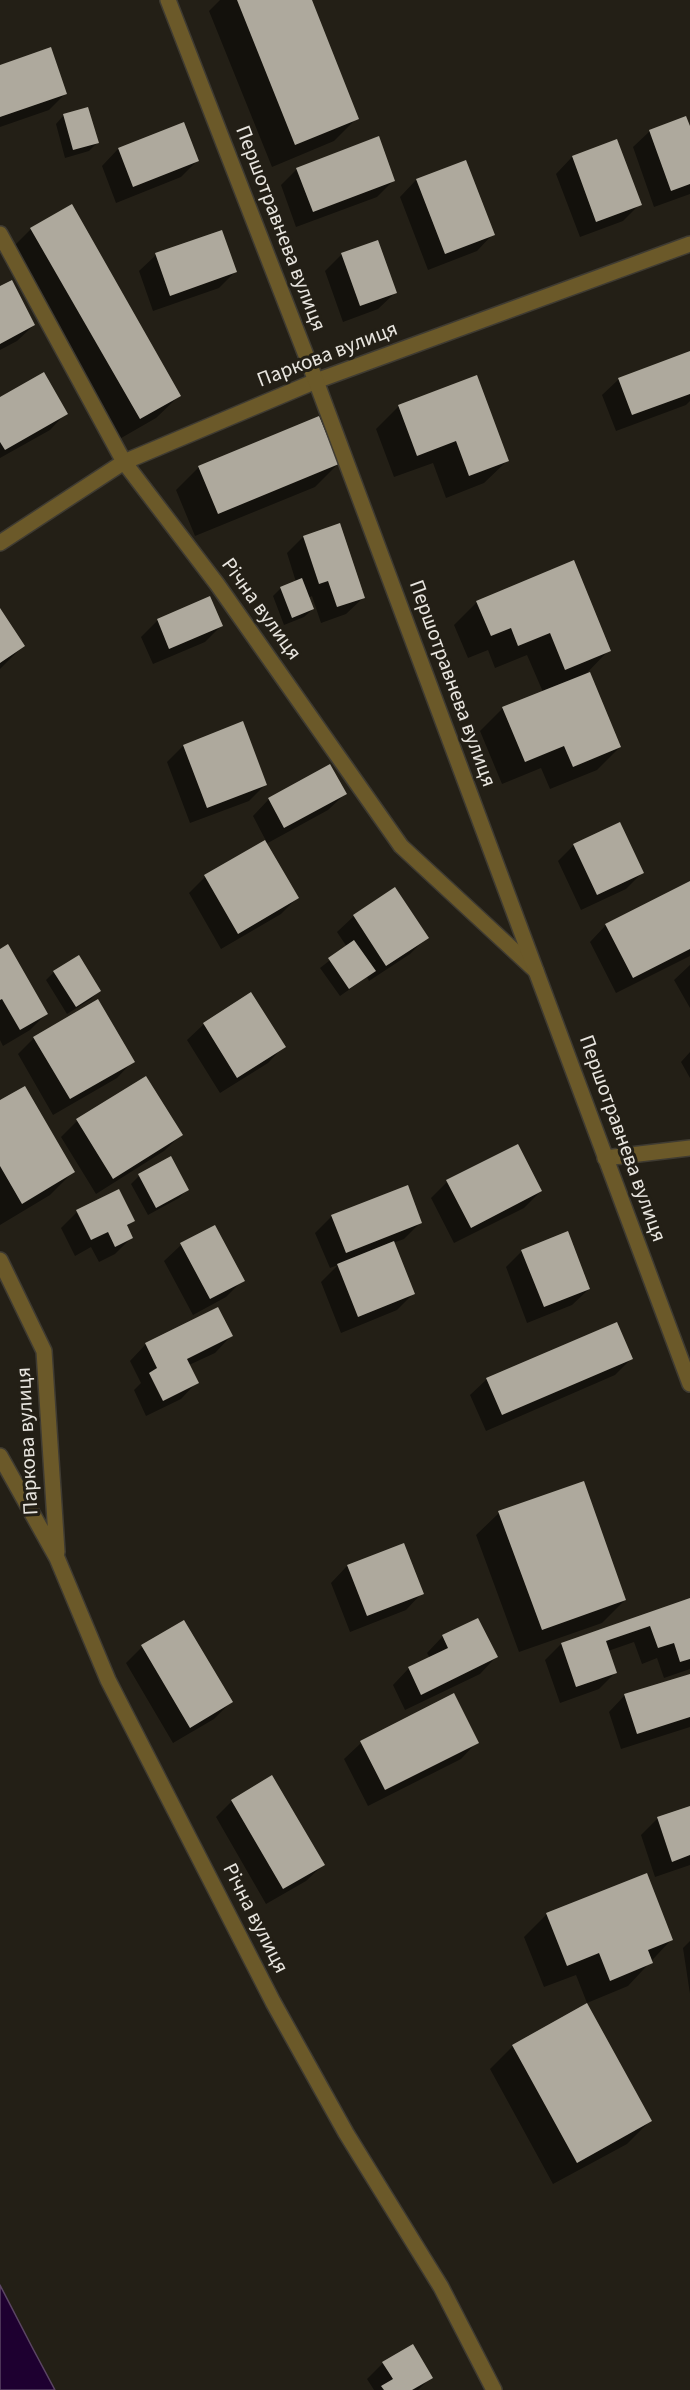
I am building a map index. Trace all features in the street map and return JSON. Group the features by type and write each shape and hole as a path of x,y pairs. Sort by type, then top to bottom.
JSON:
{"street":[{"name":"Першотравнева вулиця","path":"168,0 315,381 690,1384"},
{"name":"Річна вулиця","path":"0,234 124,462 217,584 401,846 536,971"},
{"name":"Паркова вулиця","path":"0,543 124,462 315,381 690,244"},
{"path":"605,1158 690,1148"},
{"name":"Паркова вулиця","path":"0,1260 44,1351 57,1558"},
{"name":"Річна вулиця","path":"0,1456 57,1558 108,1680 273,2002 346,2133 441,2287 494,2390"}],"shaded area":[{"path":"0,2285 32,2347 55,2390 0,2390"}],"building":[{"path":"237,0 312,0 359,119 295,145"},
{"path":"51,47 67,94 0,117 0,65"},
{"path":"88,107 99,143 73,150 63,114"},
{"path":"686,116 690,126 690,184 671,191 649,130"},
{"path":"184,122 199,161 133,187 118,148"},
{"path":"379,136 395,181 313,212 296,168"},
{"path":"617,139 642,205 596,222 572,156"},
{"path":"466,160 495,235 445,254 416,179"},
{"path":"72,204 181,396 140,419 30,228"},
{"path":"222,230 237,272 170,296 155,253"},
{"path":"378,240 397,293 360,306 341,253"},
{"path":"12,280 35,325 0,344 0,286"},
{"path":"690,351 690,394 632,415 618,378"},
{"path":"44,372 68,414 5,450 0,442 0,397"},
{"path":"477,375 509,461 469,476 456,441 417,456 398,405"},
{"path":"319,416 339,464 218,514 198,466"},
{"path":"340,523 365,598 337,607 328,581 319,584 303,536"},
{"path":"574,560 611,651 565,670 550,633 518,646 511,628 491,636 476,601"},
{"path":"302,578 314,609 292,618 280,587"},
{"path":"210,596 223,626 169,649 157,619"},
{"path":"0,608 25,646 0,663"},
{"path":"590,672 621,747 573,767 564,746 525,762 502,707"},
{"path":"243,721 267,785 207,808 183,745"},
{"path":"330,764 347,794 284,828 268,798"},
{"path":"620,822 644,873 597,895 573,844"},
{"path":"265,840 299,898 238,934 204,875"},
{"path":"690,881 690,949 633,978 605,924"},
{"path":"395,887 429,938 386,966 353,915"},
{"path":"354,940 376,971 349,989 328,958"},
{"path":"8,944 48,1014 20,1030 2,999 0,1000 0,949"},
{"path":"79,955 101,991 76,1007 53,971"},
{"path":"251,992 286,1047 237,1078 203,1023"},
{"path":"98,999 135,1062 70,1099 33,1037"},
{"path":"146,1076 183,1135 113,1179 76,1119"},
{"path":"25,1086 75,1172 22,1204 0,1166 0,1100"},
{"path":"518,1144 542,1191 471,1228 446,1180"},
{"path":"171,1156 189,1190 156,1208 138,1174"},
{"path":"408,1185 422,1223 346,1253 331,1215"},
{"path":"119,1189 135,1221 127,1225 133,1238 115,1247 108,1232 91,1240 76,1210"},
{"path":"215,1225 245,1281 210,1299 180,1243"},
{"path":"568,1231 590,1289 544,1307 521,1250"},
{"path":"394,1241 415,1294 358,1317 337,1264"},
{"path":"218,1307 233,1336 187,1359 199,1383 163,1401 149,1373 157,1368 145,1343"},
{"path":"617,1322 633,1359 502,1415 486,1378"},
{"path":"584,1481 626,1600 542,1630 498,1511"},
{"path":"404,1543 424,1594 367,1616 347,1565"},
{"path":"690,1598 690,1659 680,1662 674,1643 658,1648 650,1626 606,1641 617,1673 576,1687 561,1643"},
{"path":"478,1618 498,1657 421,1695 408,1667 448,1648 442,1635"},
{"path":"184,1620 233,1702 190,1728 141,1645"},
{"path":"690,1674 690,1717 637,1734 624,1694"},
{"path":"454,1693 479,1743 385,1790 360,1741"},
{"path":"272,1775 325,1865 283,1889 231,1800"},
{"path":"690,1806 690,1855 672,1862 657,1817"},
{"path":"647,1873 673,1940 648,1950 653,1963 610,1981 599,1953 567,1966 546,1913"},
{"path":"587,2003 652,2121 577,2163 512,2045"},
{"path":"413,2344 433,2378 412,2390 384,2390 381,2386 393,2379 382,2362"}]}
